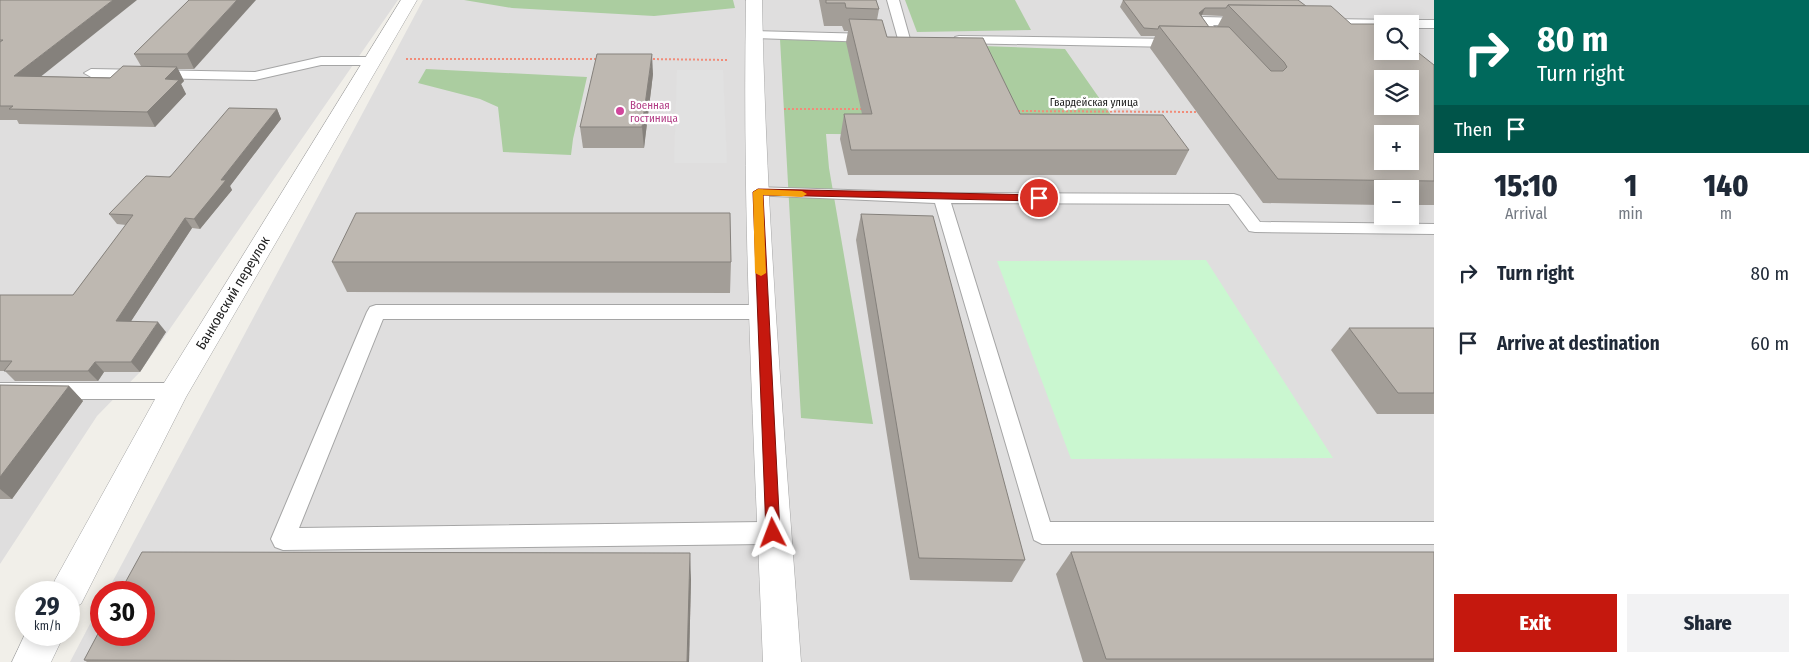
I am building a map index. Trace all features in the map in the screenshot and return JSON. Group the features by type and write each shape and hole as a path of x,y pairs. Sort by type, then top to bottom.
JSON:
{"street":[{"name":"Банковский переулок","path":"74,581 174,392 409,0"},
{"path":"754,0 754,108 762,312 773,533 782,662"},
{"path":"31,662 39,646"}],"lane":[{"path":"755,47 899,39 893,0"},
{"path":"944,40 1197,43 1225,46 1203,21 1253,22"},
{"path":"1312,23 1374,24"},
{"path":"1419,24 1434,24"},
{"path":"91,73 255,76 321,61 373,60"},
{"path":"758,192 942,198 1234,199 1256,227 1434,229"},
{"path":"942,198 1042,533 1434,533"},
{"path":"762,312 376,312 283,539 773,533"},
{"path":"0,391 174,392"}],"path":[{"path":"648,59 755,47"},
{"path":"373,60 599,59"},
{"path":"754,108 872,110"},
{"name":"Гвардейская улица","path":"1010,110 1207,112"}],"shaded area":[{"path":"0,0 398,0 140,372 97,416 0,564"},
{"path":"423,0 1434,0 1434,662 70,662 90,624 90,646 155,646 155,581 113,581"},
{"path":"677,70 723,70 727,163 674,163"}],"green space":[{"path":"464,0 733,0 735,8 654,16 512,8"},
{"path":"905,0 1015,0 1031,30 917,32"},
{"path":"780,39 1065,49 1125,135 826,134 829,168 873,424 801,418"},
{"path":"426,69 587,77 571,155 503,152 498,107 480,99 418,83"},
{"path":"1206,260 1333,458 1071,459 997,261"}],"building":[{"path":"0,0 113,0 14,76 110,78 123,66 177,67 165,79 179,80 147,112 9,109 13,106 0,106 0,42 3,40 0,40"},
{"path":"189,0 237,0 187,54 134,54"},
{"path":"826,0 876,0 879,9 846,8 845,3 826,3"},
{"path":"1123,0 1298,0 1306,6 1228,5 1226,8 1205,8 1199,13 1209,27 1159,26 1158,29 1144,28"},
{"path":"1228,5 1331,6 1351,24 1374,24 1374,60 1419,60 1419,53 1434,65 1434,181 1278,179 1159,26 1229,27 1271,71 1283,71 1287,67"},
{"path":"849,19 882,20 887,37 983,38 1020,114 1163,115 1189,150 851,150 844,114 872,114"},
{"name":"Военная гостиница","path":"597,54 652,54 642,127 580,127"},
{"path":"229,108 277,109 221,180 226,180 194,219 185,218 116,321 158,322 131,362 95,362 88,371 4,371 12,361 0,361 0,295 73,295 133,215 109,214 146,176 170,177"},
{"path":"356,213 730,213 731,262 332,262"},
{"path":"861,214 933,216 1025,560 919,558"},
{"path":"1349,328 1434,328 1434,393 1398,393"},
{"path":"0,385 69,386 0,477"},
{"path":"142,552 690,553 687,662 84,660 91,646 155,646 155,581 126,581"},
{"path":"1071,552 1434,552 1434,659 1106,659"}],"slow traffic":[{"path":"761,273 758,192 802,194"}],"place":[{"name":"Военная гостиница","path":"620,111"}],"route":[{"path":"773,533 758,192 942,198 1039,198"}]}
